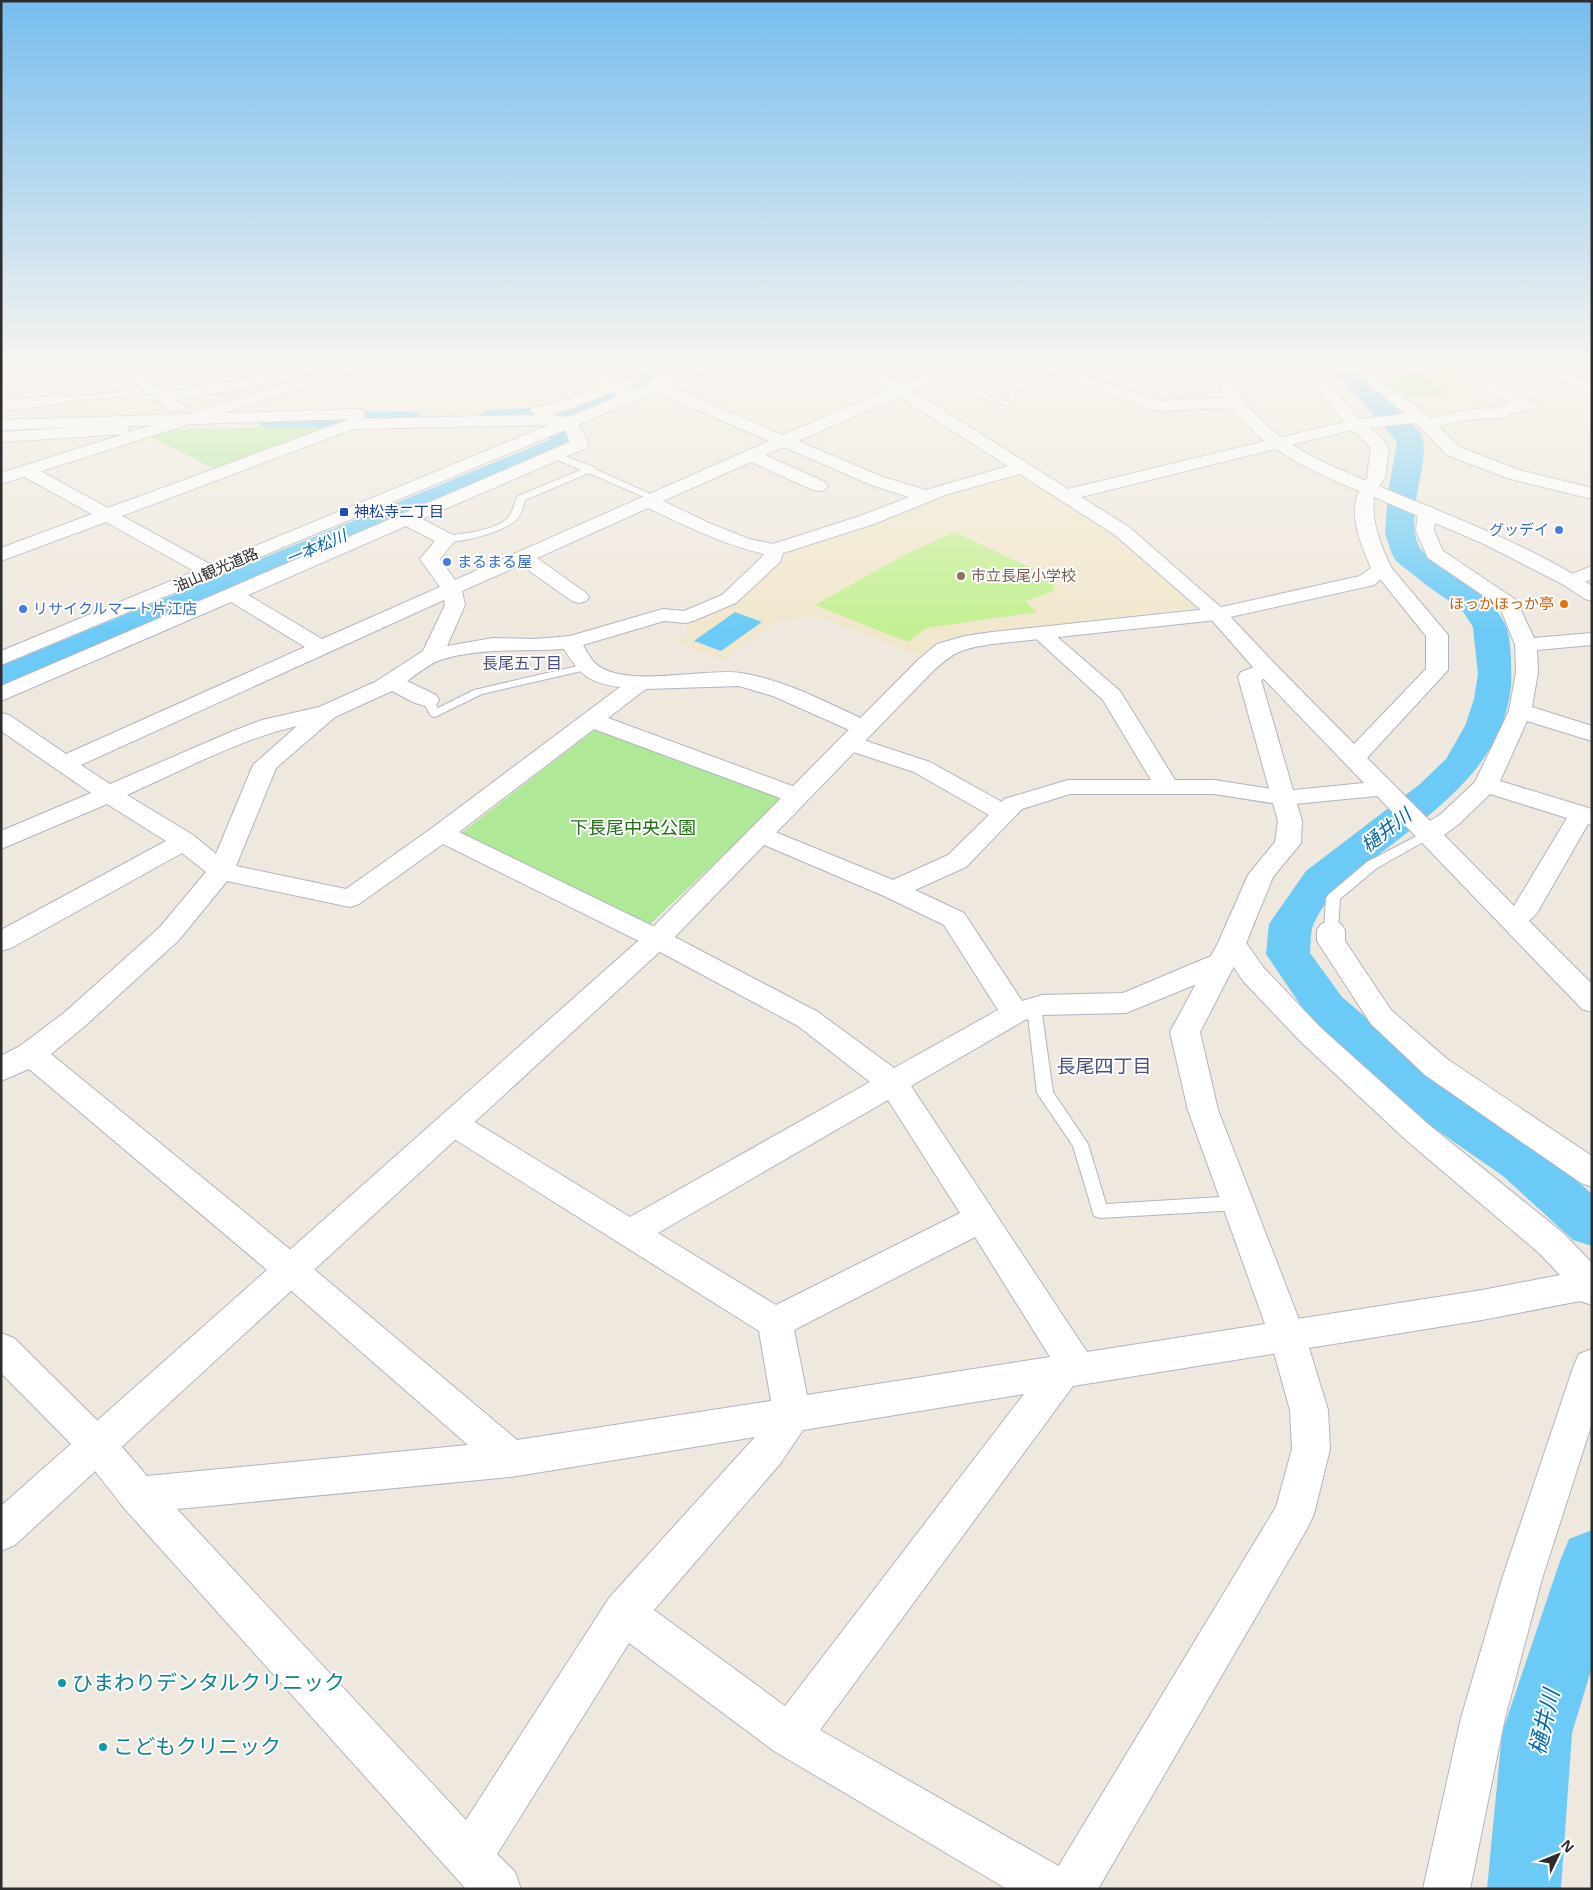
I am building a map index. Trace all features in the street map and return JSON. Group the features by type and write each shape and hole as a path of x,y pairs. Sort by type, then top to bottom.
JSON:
{"street":[{"path":"1,479 81,453"},
{"path":"1,555 272,453"},
{"name":"油山観光道路","path":"1,658 490,453"},
{"path":"1,694 558,453"},
{"path":"63,764 754,453"},
{"path":"812,453 877,481 927,496"},
{"path":"998,453 1122,531 1217,614 1267,669 1511,920 1589,996"},
{"path":"1065,495 1232,453"},
{"path":"1298,453 1332,472 1489,539 1571,581 1592,595"},
{"path":"1354,758 1437,670 1437,635 1382,569 1366,529 1365,508 1369,488 1376,478 1379,453"},
{"path":"1459,453 1514,474 1592,494"},
{"path":"750,455 819,486"},
{"path":"651,499 702,527 743,543 774,550 867,520 959,484 1021,468"},
{"path":"27,471 210,572"},
{"path":"1425,830 1450,819 1486,785 1520,711 1527,672 1526,645 1509,604 1435,554 1425,532 1427,512"},
{"path":"408,518 446,539 430,559 452,590 456,605 432,656"},
{"path":"1,841 270,725 327,712 392,682 432,656 493,644 535,645 570,642 617,630 663,615 686,617 729,599 773,558 774,550"},
{"path":"524,558 579,597"},
{"path":"1,1532 657,939 926,665 945,649 966,642 1217,614 1367,581 1382,569"},
{"path":"1571,581 1592,572"},
{"path":"232,594 321,648"},
{"path":"1041,633 1112,696 1167,788"},
{"path":"1526,645 1592,639"},
{"path":"570,642 586,667 609,679 640,683 740,679 780,691 856,736 922,767 1004,813"},
{"path":"1072,1889 1294,1514 1311,1450 1309,1410 1287,1335 1203,1110 1185,1032 1226,953 1261,875 1288,843 1290,821 1249,677 1267,669"},
{"path":"392,682 428,700"},
{"path":"1,720 107,794 184,841 221,871 350,898 441,833 640,683"},
{"path":"1520,711 1592,734"},
{"path":"1,1070 31,1054 75,1019 169,934 221,871 265,765 327,712"},
{"path":"592,720 797,796"},
{"path":"1486,785 1586,816 1524,913 1511,920"},
{"path":"893,890 957,861 1013,804 1068,788 1214,787 1284,798 1388,793"},
{"path":"441,833 657,939 808,1019 894,1084 981,1218 1070,1370"},
{"path":"759,834 893,890 954,919 1024,1010"},
{"path":"1,942 184,841"},
{"path":"1330,930 1331,941 1381,1017 1436,1066 1592,1174"},
{"path":"630,1233 1024,1010 1042,1005 1126,1003 1226,953"},
{"path":"1226,953 1253,974 1310,1034 1417,1132 1551,1242 1591,1286"},
{"path":"31,1054 290,1270 511,1459"},
{"path":"454,1124 775,1323 792,1414 767,1452 624,1613 469,1856"},
{"path":"775,1323 981,1218"},
{"path":"138,1495 511,1459 1482,1305 1591,1286"},
{"path":"1,1349 98,1446 138,1495 498,1889"},
{"path":"1446,1889 1486,1709 1522,1579 1592,1365"},
{"path":"789,1736 1070,1370"},
{"path":"624,1613 789,1736 1052,1889"}],"lane":[{"path":"554,455 590,469 651,499"},
{"path":"446,539 483,532 505,524 514,519 521,498 590,469"},
{"path":"428,700 435,714 478,692 586,667"},
{"path":"1330,930 1333,898 1372,865 1425,830"},
{"path":"1024,1010 1044,1093 1080,1144 1100,1210 1238,1203"}],"shaded area":[{"name":"市立長尾小学校","path":"1020,475 1068,501 1111,531 1199,607 959,637 937,645 923,657 821,617 777,621 723,660 675,643 688,633 684,622 732,601 786,552 883,520 958,490"}],"green space":[{"path":"184,453 258,453 221,467 213,468"},
{"path":"954,532 1053,578 1053,592 1025,601 1037,612 926,628 908,642 815,605 902,556"},
{"name":"下長尾中央公園","path":"597,728 775,795 780,801 648,926 460,834"}],"water":[{"path":"735,612 762,622 721,651 694,641"}],"waterway":[{"name":"一本松川","path":"1,679 540,453"},
{"name":"樋井川","path":"1409,453 1402,492 1400,534 1407,554 1437,578 1474,603 1490,627 1495,674 1492,699 1483,726 1461,765 1434,792 1321,880 1291,924 1288,954 1326,1008 1431,1101 1521,1162 1592,1225"},
{"name":"樋井川","path":"1524,1889 1537,1733 1592,1561"}],"place":[{"name":"神松寺二丁目","path":"344,512"},
{"name":"グッデイ","path":"1559,530"},
{"name":"まるまる屋","path":"447,562"},
{"name":"市立長尾小学校","path":"961,576"},
{"name":"ほっかほっか亭","path":"1564,604"},
{"name":"リサイクルマート片江店","path":"23,609"},
{"name":"ひまわりデンタルクリニック","path":"62,1683"},
{"name":"こどもクリニック","path":"103,1747"}],"district":[{"name":"長尾五丁目","path":"522,663"},
{"name":"長尾四丁目","path":"1104,1066"}]}
